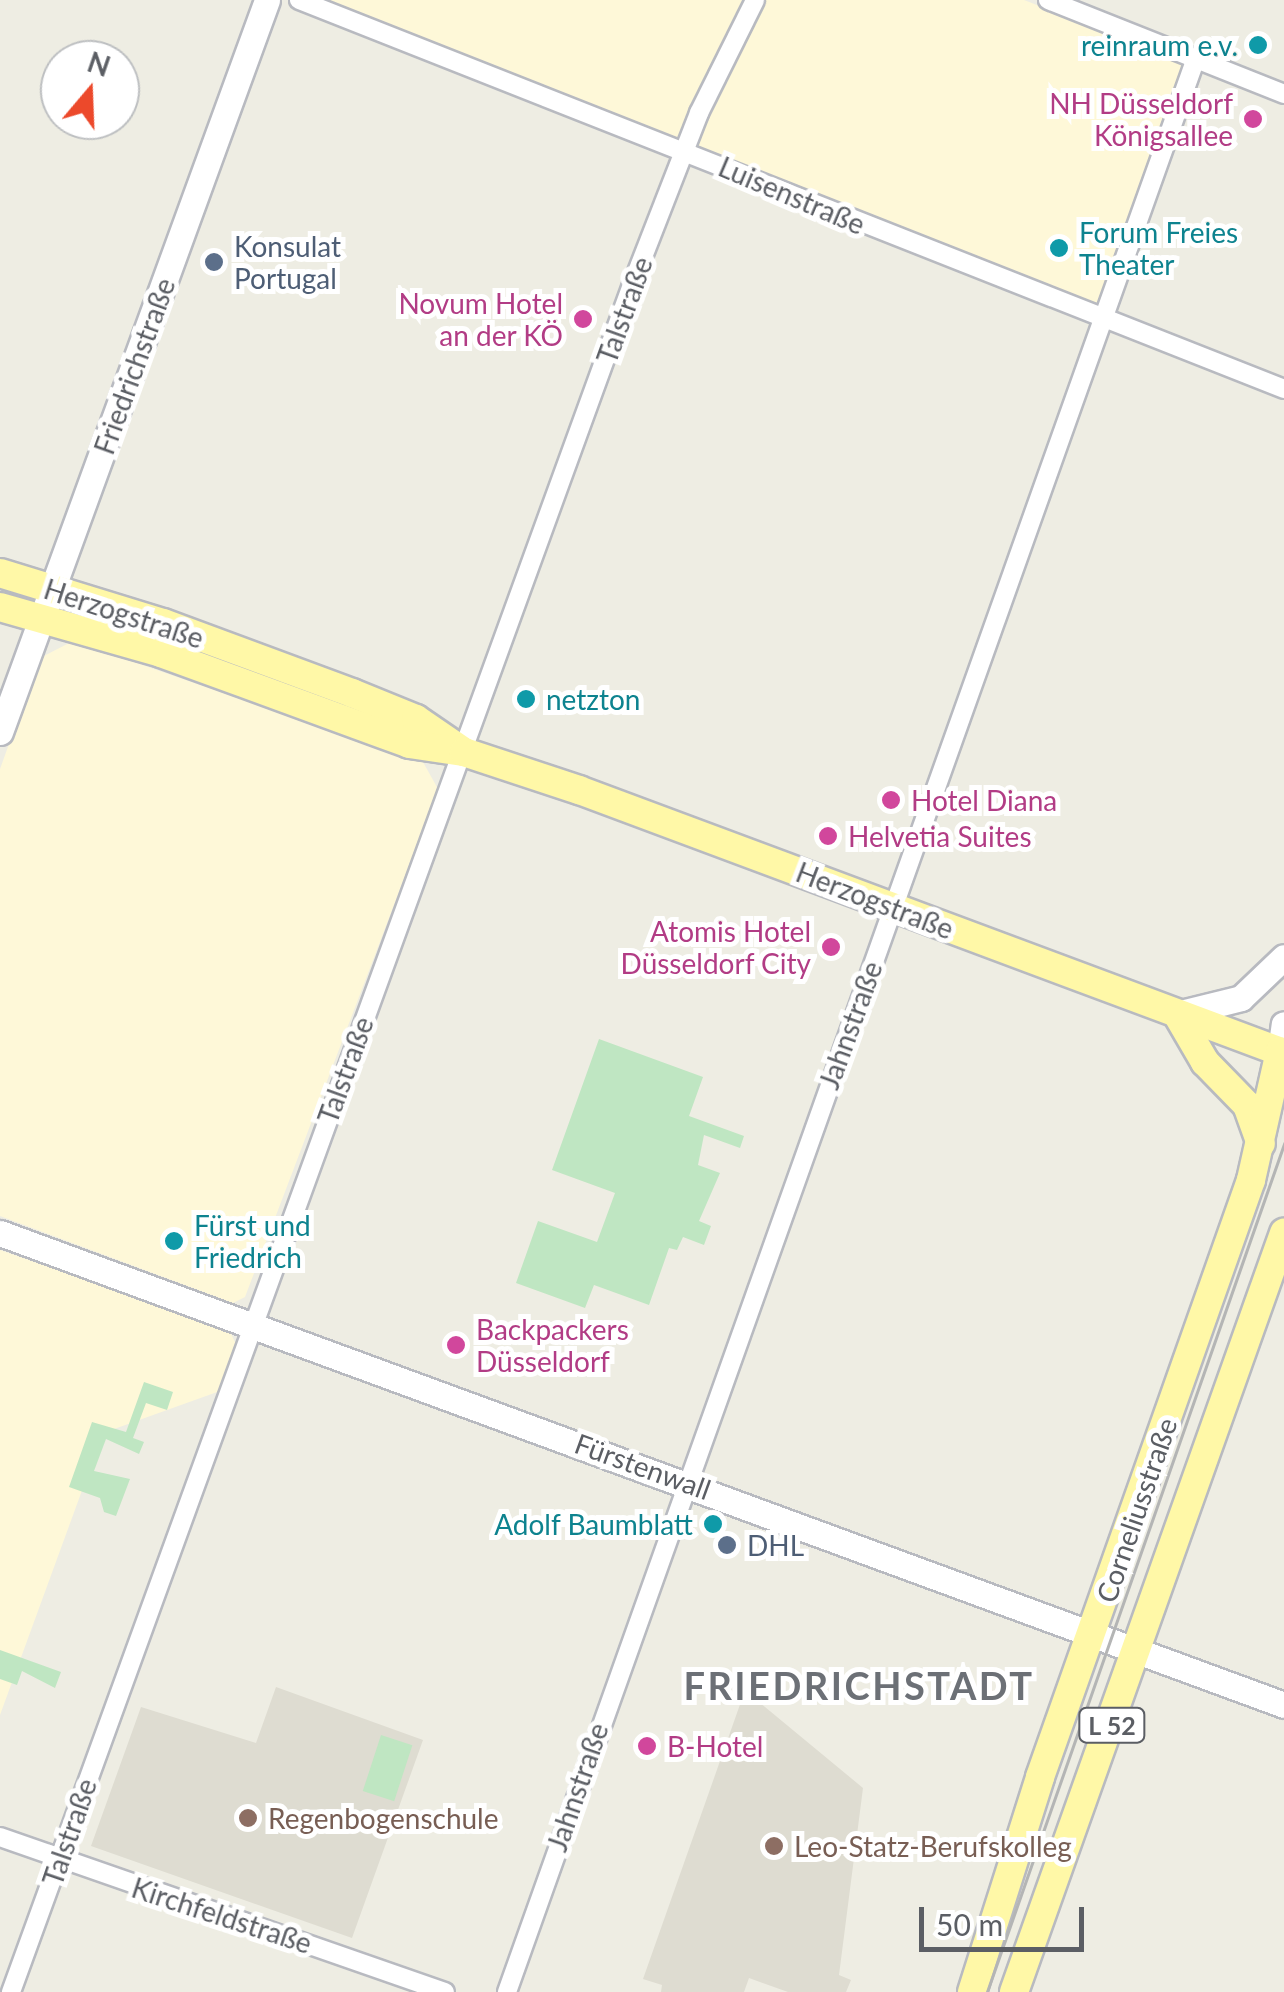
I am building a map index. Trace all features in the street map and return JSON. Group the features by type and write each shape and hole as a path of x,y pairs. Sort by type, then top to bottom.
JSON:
{"main road":[{"name":"Herzogstraße","path":"0,574 352,693 416,719 464,752"},
{"name":"Herzogstraße","path":"0,608 160,653 409,744 464,752 893,906 1178,1014 1283,1043"},
{"path":"1178,1014 1205,1062 1247,1105 1261,1144"},
{"name":"Corneliusstraße","path":"972,1992 1261,1144 1283,1043"},
{"name":"Corneliusstraße","path":"1014,1992 1284,1234"}],"street":[{"name":"Friedrichstraße","path":"0,732 267,0"},
{"name":"Luisenstraße","path":"299,0 683,150 1099,320 1284,390"},
{"name":"Talstraße","path":"11,1992 252,1322 683,150 755,0"},
{"path":"1048,0 1284,94"},
{"name":"Jahnstraße","path":"507,1992 1099,320 1196,58"},
{"path":"1178,1014 1241,998 1284,957"},
{"name":"Fürstenwall","path":"0,1233 252,1322 1284,1705"},
{"name":"Kirchfeldstraße","path":"0,1837 445,1992"}],"shaded area":[{"path":"314,0 1024,0 1185,63 1095,312"},
{"path":"73,641 423,762 438,789 245,1297 233,1303 0,1216 0,769 40,658"},
{"path":"0,1250 229,1330 236,1344 220,1391 103,1433 0,1715"},
{"name":"Regenbogenschule","path":"276,1687 423,1740 352,1938 91,1846 141,1707 256,1743"},
{"name":"Leo-Statz-Berufskolleg","path":"743,1696 759,1702 863,1788 839,1975 851,1980 846,1992 788,1992 749,1978 744,1992 661,1992 662,1985 643,1979"}],"green space":[{"path":"85,611 112,617 337,700 82,619"},
{"path":"599,1039 703,1077 689,1116 744,1136 740,1148 704,1135 698,1165 720,1173 699,1221 711,1226 704,1245 683,1237 677,1250 669,1248 649,1305 594,1285 585,1308 516,1283 538,1221 597,1242 615,1193 552,1170"},
{"path":"144,1382 173,1392 167,1410 146,1403 133,1438 144,1442 139,1454 106,1439 94,1471 130,1479 116,1516 104,1512 100,1498 69,1487 92,1422 126,1432"},
{"path":"0,1650 61,1672 55,1688 22,1671 17,1685 0,1679"},
{"path":"381,1735 412,1745 394,1801 363,1791"}],"tram line":[{"path":"987,1992 1284,1144"}],"place":[{"name":"reinraum e.v.","path":"1258,45"},
{"name":"NH Düsseldorf Königsallee","path":"1253,119"},
{"name":"Forum Freies Theater","path":"1059,248"},
{"name":"Konsulat Portugal","path":"214,262"},
{"name":"Novum Hotel an der KÖ","path":"583,319"},
{"name":"netzton","path":"526,699"},
{"name":"Hotel Diana","path":"891,800"},
{"name":"Helvetia Suites","path":"828,836"},
{"name":"Atomis Hotel Düsseldorf City","path":"831,947"},
{"name":"Fürst und Friedrich","path":"174,1241"},
{"name":"Backpackers Düsseldorf","path":"456,1345"},
{"name":"Adolf Baumblatt","path":"713,1524"},
{"name":"DHL","path":"727,1545"},
{"name":"B-Hotel","path":"647,1746"},
{"name":"Regenbogenschule","path":"248,1818"},
{"name":"Leo-Statz-Berufskolleg","path":"774,1846"}],"district":[{"name":"FRIEDRICHSTADT","path":"859,1686"}]}
